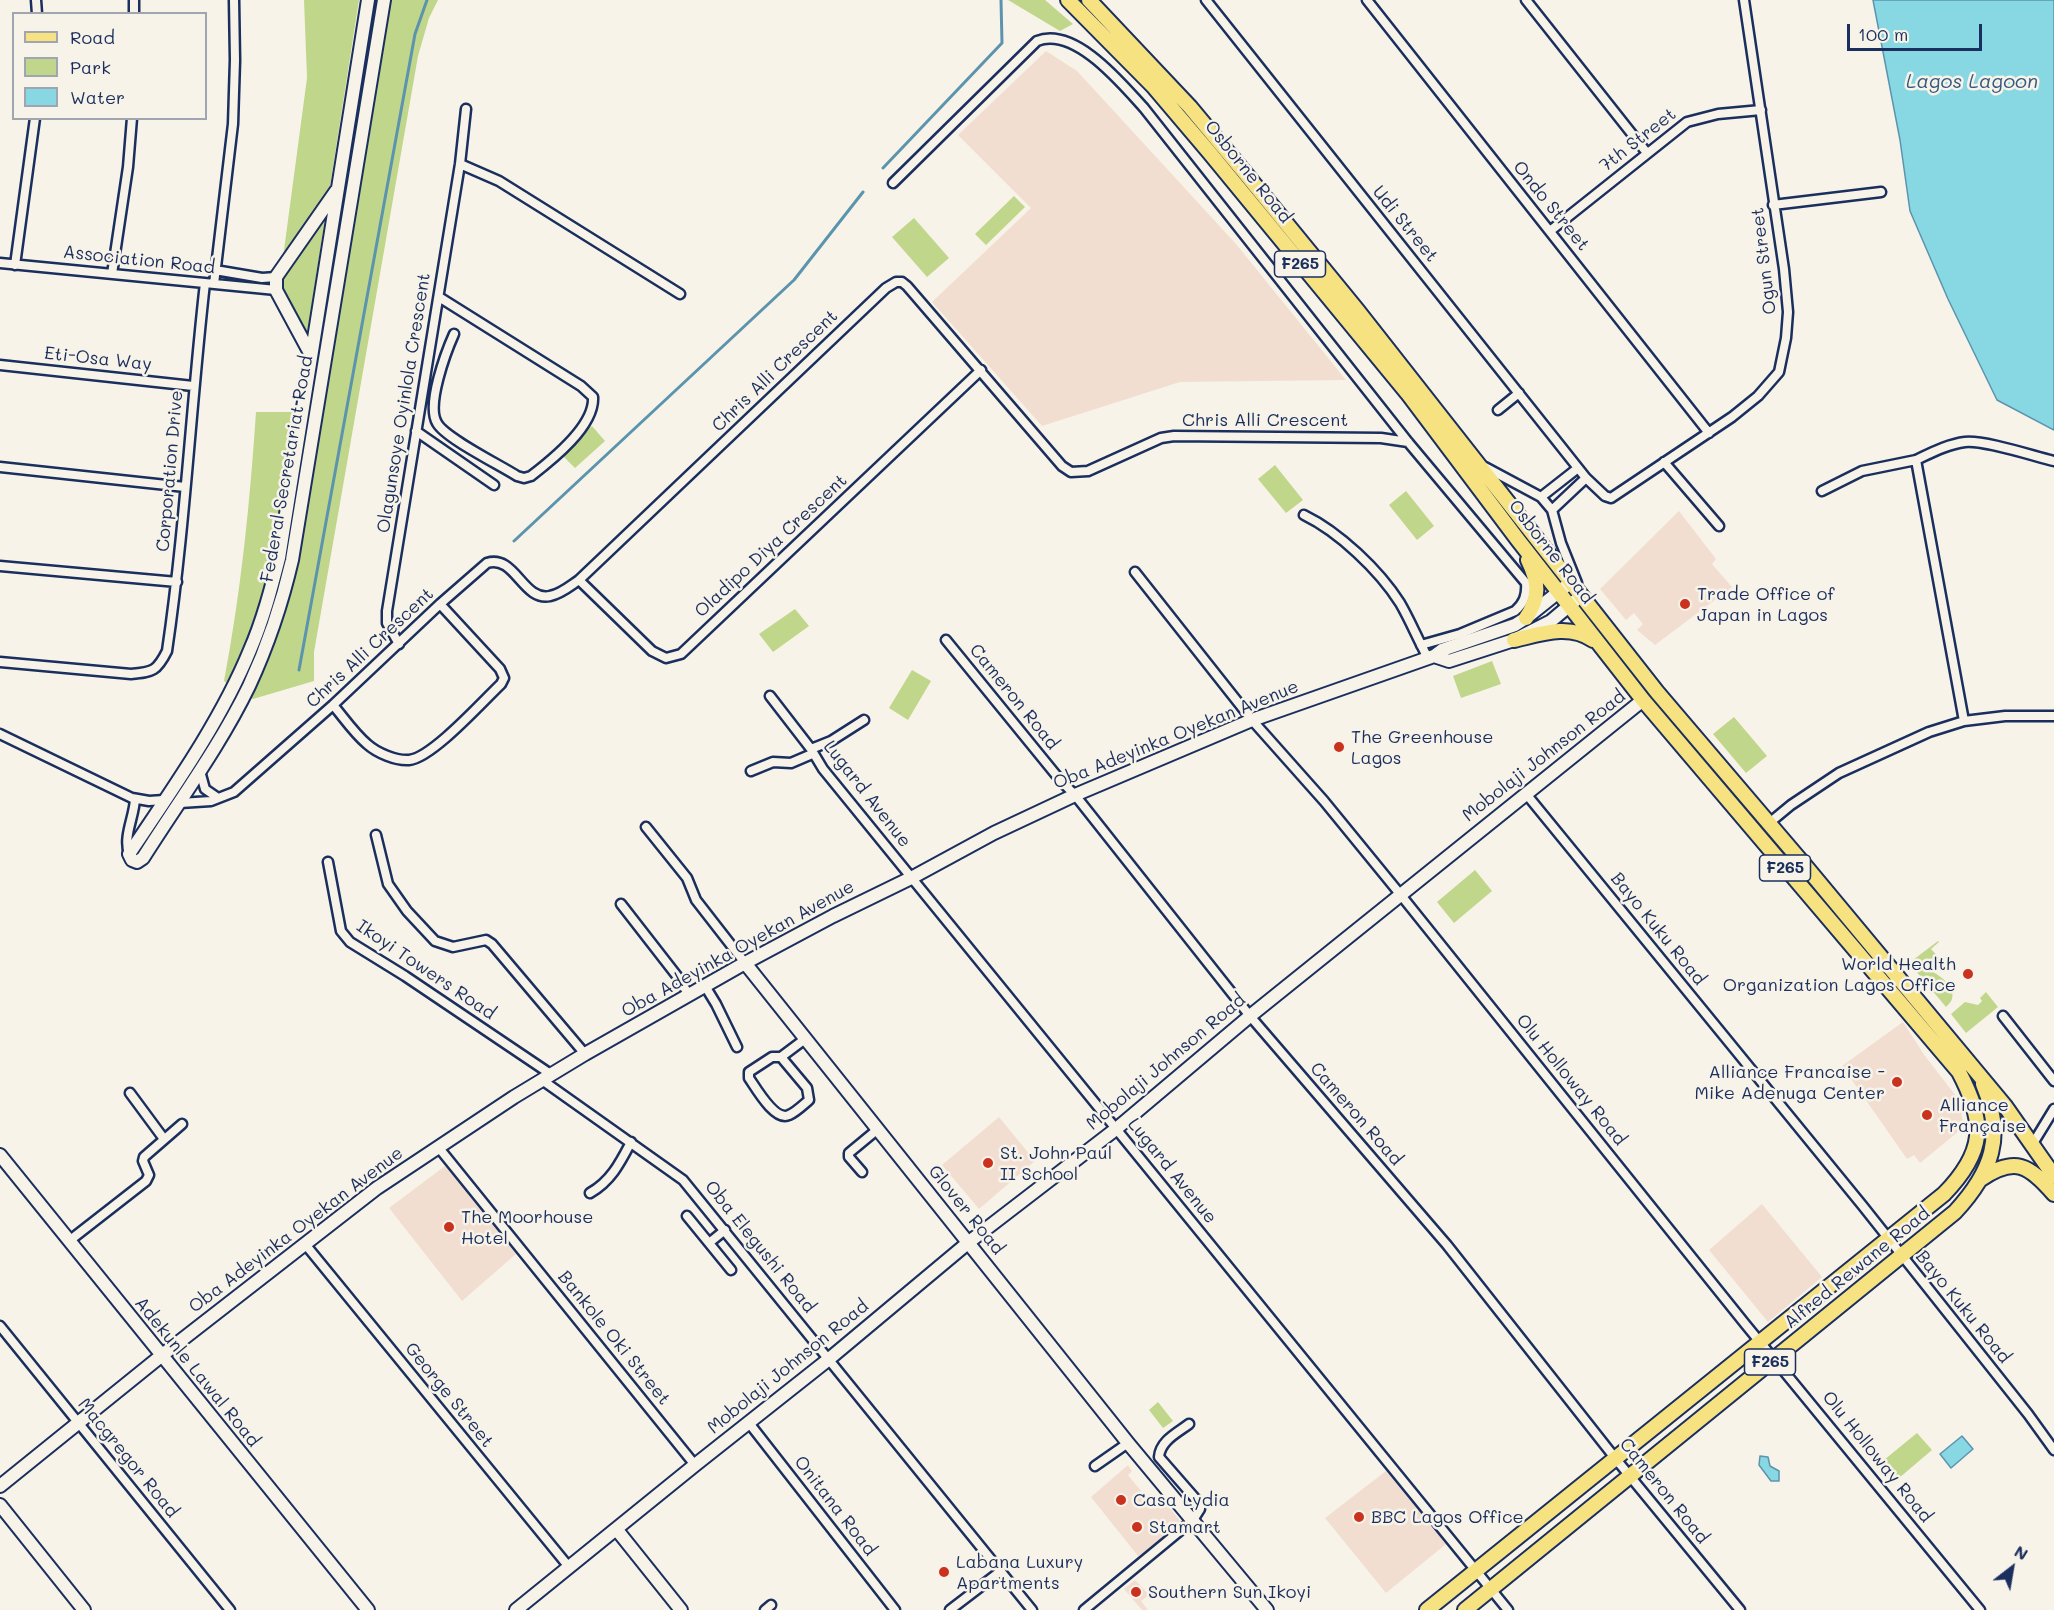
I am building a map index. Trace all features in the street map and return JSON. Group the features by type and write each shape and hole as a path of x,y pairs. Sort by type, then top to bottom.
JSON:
{"main road":[{"name":"Federal Secretariat Road","path":"368,0 279,558 264,611 236,680 165,800 129,854 132,860 137,862 143,858 180,803 248,687 276,618 288,577 384,0"},
{"name":"Osborne Road","path":"1068,0 1153,86 1209,152 1409,395 1597,643 1643,700 1959,1072 1974,1104 1978,1120 1977,1140"},
{"name":"Osborne Road","path":"1089,0 1190,107 1357,310 1657,692 1977,1071 2005,1106 2054,1176"},
{"path":"311,355 276,284 338,187"},
{"path":"1518,540 1534,576 1537,591 1534,605 1526,618"},
{"name":"Oba Adeyinka Oyekan Avenue","path":"0,1486 161,1356 377,1188 585,1054 745,963 994,833 1075,795 1252,720 1515,625 1571,582"},
{"path":"1431,657 1449,661 1514,639 1551,621 1581,595"},
{"path":"1514,639 1560,630 1583,633 1597,643"},
{"name":"Mobolaji Johnson Road","path":"516,1610 830,1359 969,1242 1116,1129 1250,1016 1643,700"},
{"name":"Glover Road","path":"745,963 1128,1443 1267,1610"},
{"name":"Alfred Rewane Road","path":"1465,1610 1955,1212 1981,1179 1993,1148 1988,1098 1977,1071"},
{"name":"Alfred Rewane Road","path":"1427,1610 1944,1194 1967,1166 1977,1140"},
{"name":"Adekunle Lawal Road","path":"0,1155 368,1610"},
{"path":"1981,1179 2002,1167 2021,1167 2031,1170 2054,1194"},
{"path":"0,1505 84,1610"},
{"path":"617,1530 681,1610"}],"street":[{"name":"Corporation Drive","path":"0,662 131,674 150,672 158,667 167,651 177,582 193,386 210,284 215,270 233,124 234,0"},
{"name":"Udi Street","path":"1206,0 1578,468"},
{"name":"Ondo Street","path":"1367,0 1709,433"},
{"path":"1526,0 1647,153"},
{"name":"Ogun Street","path":"1578,468 1605,496 1611,498 1732,417 1758,396 1779,372 1786,338 1788,312 1784,269 1744,0"},
{"path":"893,183 1037,42 1054,39 1083,50 1105,66 1144,108 1408,442 1523,578 1526,589 1522,605 1515,611 1460,634 1421,645"},
{"name":"Olagunsoye Oyinlola Crescent","path":"399,644 387,624 387,611 460,165 466,110"},
{"name":"7th Street","path":"1550,231 1687,122 1718,114 1761,111"},
{"path":"15,265 35,120"},
{"path":"112,274 128,166 132,120"},
{"path":"460,165 499,181 680,294"},
{"path":"1773,205 1881,192"},
{"name":"Association Road","path":"0,263 210,284 276,284"},
{"name":"Association Road","path":"215,270 262,278 276,284"},
{"name":"Chris Alli Crescent","path":"180,803 205,802 234,792 333,705 487,563 495,560 502,562 533,592 542,597 558,594 579,579 891,284 899,281 907,286 1062,466 1071,472 1088,471 1161,438 1174,436 1382,438 1408,442"},
{"path":"439,297 581,386 593,397 594,402 578,433 531,476 524,478 517,476 450,435 435,421 434,412 441,367 454,334"},
{"name":"Eti-Osa Way","path":"0,365 193,386"},
{"name":"Oladipo Diya Crescent","path":"579,579 652,651 666,658 681,654 981,370"},
{"path":"1498,410 1519,393"},
{"path":"416,431 494,485"},
{"path":"1822,490 1862,471 1916,460 1966,442 2054,461"},
{"path":"1916,460 1964,721"},
{"path":"1664,462 1719,526"},
{"path":"1479,464 1541,497 1552,510 1561,543 1581,595"},
{"path":"0,467 185,487"},
{"path":"1541,497 1578,468"},
{"path":"1552,510 1586,478"},
{"path":"1304,515 1337,535 1366,562 1399,603 1421,645 1431,657"},
{"path":"0,566 177,582"},
{"name":"Olu Holloway Road","path":"1135,572 1252,720 1324,801 1760,1342 1980,1610"},
{"path":"333,705 367,744 397,759 409,760 421,757 441,742 501,684 504,678 500,669 440,604"},
{"name":"Cameron Road","path":"946,640 1075,795 1250,1016 1447,1245 1740,1610"},
{"name":"Lugard Avenue","path":"770,696 823,769 1508,1610"},
{"path":"1768,824 1791,805 1839,773 1929,732 1964,721 2005,716 2054,716"},
{"path":"751,771 773,762 791,763 864,720"},
{"path":"0,734 135,800 165,800"},
{"path":"200,771 205,789 219,798"},
{"name":"Bayo Kuku Road","path":"1527,795 1888,1239 2028,1414 2054,1450"},
{"path":"129,854 127,837 135,800"},
{"name":"Glover Road","path":"646,827 687,878 696,900 745,963"},
{"path":"376,835 388,884 407,911 435,941 453,947 486,940 492,944 585,1054"},
{"name":"Ikoyi Towers Road","path":"328,862 341,931 350,942 405,976 547,1077"},
{"path":"621,904 677,976 688,995"},
{"path":"705,986 738,1047"},
{"path":"2003,1016 2054,1081"},
{"path":"781,1057 809,1093 808,1100 788,1116 783,1117 775,1113 749,1078 749,1072 772,1057 781,1057 805,1039"},
{"name":"Oba Elegushi Road","path":"547,1077 683,1180 1032,1610"},
{"path":"130,1093 164,1139"},
{"path":"2032,1145 2054,1109"},
{"path":"69,1241 146,1182 149,1175 143,1161 144,1157 182,1124"},
{"path":"862,1172 849,1153 878,1129"},
{"path":"590,1193 603,1185 615,1172 631,1142"},
{"name":"Bankole Oki Street","path":"439,1148 695,1465"},
{"path":"687,1216 730,1270"},
{"path":"709,1243 725,1230"},
{"name":"George Street","path":"305,1244 569,1568"},
{"name":"Macgregor Road","path":"0,1326 230,1610"},
{"name":"Onitana Road","path":"749,1423 895,1610"},
{"path":"1084,1610 1193,1520 1200,1509 1200,1504 1162,1461 1158,1453 1165,1442 1189,1424"},
{"path":"1095,1466 1128,1443"},
{"path":"950,1610 1001,1571"}],"shaded area":[{"path":"1046,51 1077,71 1236,244 1346,380 1180,382 1042,426 932,302 1031,208 958,135"},
{"path":"1679,511 1716,559 1712,564 1732,587 1655,645 1637,630 1643,624 1634,613 1626,620 1600,589"},
{"name":"Alliance Francaise - Mike Adenuga Center","path":"1903,1022 1925,1056 1956,1096 1964,1127 1920,1163 1914,1155 1907,1159 1842,1066"},
{"name":"St. John Paul II School","path":"999,1117 1035,1161 979,1209 942,1165"},
{"name":"The Moorhouse Hotel","path":"445,1166 516,1254 462,1301 389,1208"},
{"path":"1762,1204 1822,1277 1768,1322 1709,1250"},
{"path":"1128,1465 1132,1471 1128,1475 1150,1502 1159,1495 1181,1522 1179,1524 1182,1527 1146,1555 1144,1553 1138,1556 1091,1497"},
{"path":"1386,1471 1446,1544 1386,1593 1325,1518"},
{"name":"Southern Sun Ikoyi","path":"1135,1580 1149,1595 1141,1601 1148,1610 1142,1610 1124,1589"}],"green space":[{"path":"304,0 359,0 306,341 278,295 307,78"},
{"path":"391,0 438,0 429,18 418,56 314,652 314,681 253,699 224,681 244,547 256,412 323,412"},
{"path":"1008,0 1045,0 1073,24 1060,31"},
{"path":"1014,196 1025,207 986,245 975,234"},
{"path":"914,218 949,258 927,277 892,237"},
{"path":"592,426 605,441 575,468 562,455"},
{"path":"1275,465 1303,500 1286,513 1258,479"},
{"path":"1406,491 1434,526 1417,540 1389,505"},
{"path":"795,609 809,626 773,652 759,634"},
{"path":"1492,661 1501,684 1461,698 1453,676"},
{"path":"912,670 931,681 908,720 889,708"},
{"path":"1734,717 1767,756 1746,773 1713,734"},
{"path":"1475,870 1492,891 1454,923 1437,902"},
{"path":"1938,941 1931,949 1941,960 1935,965 1923,963 1911,965 1909,963"},
{"path":"1918,968 1940,976 1951,988 1953,995 1946,1007 1915,970"},
{"path":"1986,992 1998,1007 1966,1033 1951,1014 1965,1002 1978,1005 1982,1001 1980,998"},
{"path":"1158,1402 1173,1421 1163,1428 1149,1410"},
{"path":"1917,1433 1932,1450 1899,1478 1884,1460"}],"water":[{"name":"Lagos Lagoon","path":"1873,0 2054,0 2054,430 1997,400 1948,299 1910,211 1900,140"},
{"path":"1962,1436 1973,1449 1951,1468 1940,1454"},
{"path":"1760,1456 1768,1457 1770,1466 1779,1471 1779,1481 1771,1481 1759,1465"}],"waterway":[{"path":"299,670 415,34 427,0"},
{"path":"883,168 1002,43 1001,0"},
{"path":"514,541 794,280 863,192"}],"place":[{"name":"Trade Office of Japan in Lagos","path":"1685,604"},
{"name":"The Greenhouse Lagos","path":"1339,747"},
{"name":"World Health Organization Lagos Office","path":"1968,974"},
{"name":"Alliance Francaise - Mike Adenuga Center","path":"1897,1082"},
{"name":"Alliance Française","path":"1927,1115"},
{"name":"St. John Paul II School","path":"988,1163"},
{"name":"The Moorhouse Hotel","path":"449,1227"},
{"name":"Casa Lydia","path":"1121,1500"},
{"name":"BBC Lagos Office","path":"1359,1517"},
{"name":"Stamart","path":"1137,1527"},
{"name":"Labana Luxury Apartments","path":"944,1572"},
{"name":"Southern Sun Ikoyi","path":"1136,1592"}]}
